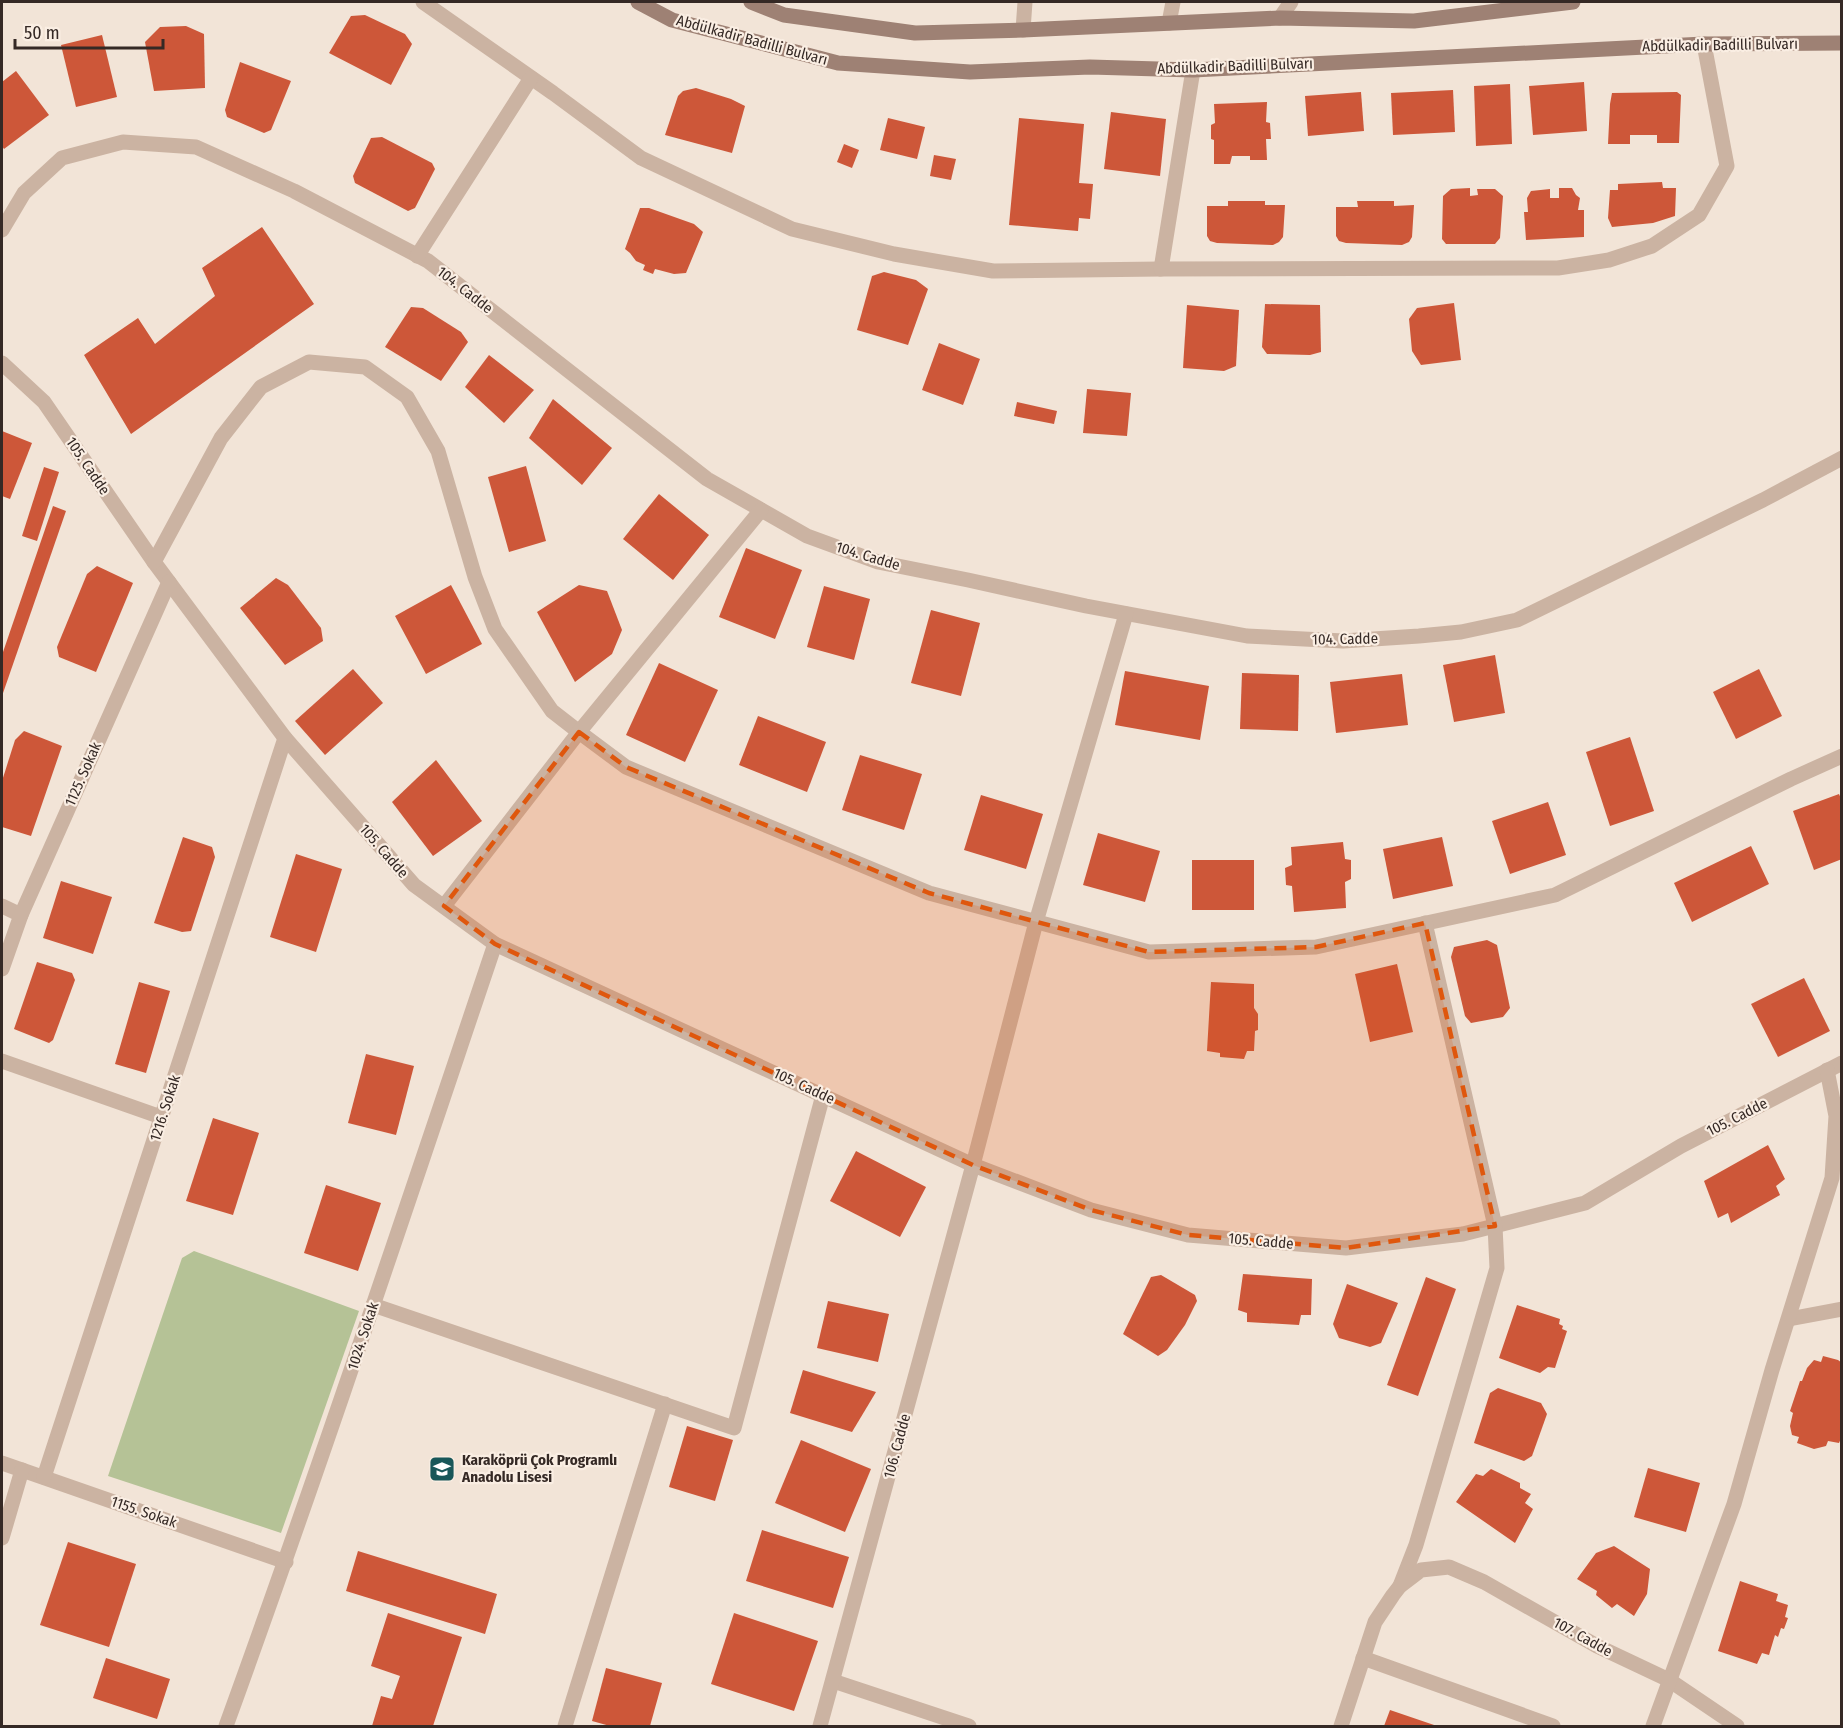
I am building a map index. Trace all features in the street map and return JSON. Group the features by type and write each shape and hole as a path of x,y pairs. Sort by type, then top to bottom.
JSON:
{"main road":[{"name":"Abdülkadir Badilli Bulvarı","path":"638,2 672,20 838,63 970,72 1090,67 1193,70 1704,44 1842,43"},
{"path":"751,2 784,15 915,33 1280,18 1414,21 1573,2"}],"street":[{"path":"423,2 641,158 792,229 894,254 993,272 1161,268 1558,268 1609,260 1652,246 1699,215 1727,166 1704,44"},
{"path":"1023,30 1025,2"},
{"path":"1169,23 1173,2"},
{"path":"1280,18 1291,2"},
{"path":"1161,268 1193,70"},
{"path":"417,256 531,78"},
{"name":"104. Cadde","path":"2,230 24,193 63,158 123,142 196,147 294,191 428,261 707,479 807,536 878,562 1126,614 1247,636 1343,641 1461,632 1517,620 1763,500 1842,458"},
{"path":"154,562 220,438 261,387 309,362 365,368 406,397 412,406 438,451 475,577 495,629 552,711 579,732 626,766 929,892 1149,952 1316,947 1555,895 1842,756"},
{"name":"105. Cadde","path":"2,363 44,402 154,562 285,738 414,885 495,944 974,1165 1091,1210 1188,1235 1346,1248 1463,1234 1585,1203 1681,1146 1842,1063"},
{"path":"444,906 579,732 761,510"},
{"name":"1125. Sokak","path":"2,969 21,915 169,582"},
{"name":"106. Cadde","path":"820,1726 974,1165 1036,922 1126,614"},
{"name":"1216. Sokak","path":"44,1477 285,738"},
{"path":"2,906 21,915"},
{"path":"1341,1726 1375,1622 1400,1586 1416,1545 1497,1268 1495,1226 1425,923"},
{"name":"1024. Sokak","path":"226,1726 286,1562 495,944"},
{"path":"2,1061 161,1117"},
{"path":"1653,1726 1734,1504 1772,1370 1832,1178 1836,1116 1827,1070"},
{"path":"373,1305 734,1428 823,1095"},
{"path":"1789,1319 1842,1309"},
{"path":"565,1726 665,1404"},
{"name":"1155. Sokak","path":"2,1463 286,1562"},
{"path":"2,1538 22,1470"},
{"name":"107. Cadde","path":"1400,1586 1421,1570 1449,1567 1485,1581 1597,1646 1669,1680 1737,1726"},
{"path":"1363,1658 1553,1726"},
{"path":"833,1681 969,1726"}],"highlighted area":[{"path":"579,732 626,767 929,893 1149,952 1316,947 1425,923 1495,1226 1346,1248 1188,1235 1091,1210 973,1165 495,944 444,906"}],"green space":[{"path":"194,1251 359,1311 281,1533 108,1476 182,1258"}],"building":[{"path":"365,15 405,34 412,44 391,85 329,53 351,16"},
{"path":"186,26 204,34 205,88 154,91 145,42 160,27"},
{"path":"102,35 117,97 76,107 61,45"},
{"path":"240,62 291,81 271,130 264,133 227,117 225,110"},
{"path":"16,71 49,115 4,149 2,146 2,82"},
{"path":"1584,82 1587,131 1533,135 1529,86"},
{"path":"1510,84 1512,144 1476,146 1474,86"},
{"path":"696,88 745,106 732,153 665,135 678,96 683,91"},
{"path":"1453,90 1455,132 1393,135 1391,93"},
{"path":"1361,92 1364,131 1308,136 1305,96"},
{"path":"1677,92 1681,95 1679,143 1657,143 1657,135 1630,135 1630,144 1608,144 1612,93"},
{"path":"1267,102 1266,122 1270,123 1271,139 1266,139 1267,160 1250,160 1250,156 1232,156 1230,164 1214,164 1214,140 1211,139 1211,125 1215,123 1214,104"},
{"path":"1111,112 1166,119 1160,176 1104,169"},
{"path":"888,118 925,127 917,159 880,150"},
{"path":"1019,118 1084,124 1079,183 1093,184 1090,219 1079,218 1078,231 1009,225"},
{"path":"382,137 432,163 435,169 415,208 408,211 355,183 353,176 371,138"},
{"path":"844,144 859,150 852,168 837,162"},
{"path":"934,155 956,159 951,180 930,176"},
{"path":"1662,182 1663,188 1676,188 1675,216 1653,223 1612,227 1608,218 1610,190 1618,190 1618,184"},
{"path":"1470,188 1470,196 1478,195 1477,189 1495,189 1503,196 1500,238 1495,244 1446,244 1442,239 1443,196 1451,189"},
{"path":"1559,188 1572,188 1580,198 1578,210 1584,210 1584,237 1526,240 1524,212 1528,212 1527,198 1531,191 1550,189 1550,198 1559,198"},
{"path":"1228,201 1265,201 1265,205 1285,205 1283,237 1273,245 1210,241 1207,236 1207,206 1228,206"},
{"path":"1357,201 1394,201 1394,206 1414,205 1412,237 1409,242 1402,245 1339,241 1336,236 1336,207 1358,207"},
{"path":"640,208 649,208 694,224 703,232 686,273 674,274 655,269 653,274 643,270 645,265 636,261 625,249"},
{"path":"262,227 314,304 131,434 84,355 138,318 155,344 215,296 202,268"},
{"path":"884,272 916,280 928,289 908,345 857,330 872,276"},
{"path":"1454,303 1461,360 1421,365 1412,351 1409,319 1417,308"},
{"path":"1265,304 1320,305 1321,352 1310,355 1267,354 1262,347"},
{"path":"1187,305 1239,310 1236,366 1224,371 1183,368"},
{"path":"411,307 423,308 461,332 468,342 441,381 385,347"},
{"path":"939,343 980,359 963,405 922,390"},
{"path":"489,355 534,390 504,423 465,387"},
{"path":"1087,389 1131,393 1127,436 1083,433"},
{"path":"553,399 612,448 582,485 529,438"},
{"path":"1017,402 1057,411 1054,424 1014,416"},
{"path":"2,431 32,443 10,499 2,496"},
{"path":"526,466 546,541 509,552 488,477"},
{"path":"44,467 59,472 37,541 22,536"},
{"path":"659,494 709,535 673,580 623,539"},
{"path":"53,506 66,511 2,696 2,655"},
{"path":"746,548 802,570 775,639 719,617"},
{"path":"97,566 133,583 96,672 59,657 57,647 87,574"},
{"path":"276,578 288,585 321,628 323,641 285,665 240,608"},
{"path":"451,585 482,644 426,674 395,616"},
{"path":"579,585 607,591 622,630 612,654 575,682 537,612"},
{"path":"824,586 870,599 854,660 807,647"},
{"path":"931,610 980,623 961,696 911,683"},
{"path":"1495,655 1505,713 1454,722 1443,665"},
{"path":"659,663 718,690 685,762 626,735"},
{"path":"353,669 383,703 325,755 295,721"},
{"path":"1759,669 1782,716 1736,739 1713,692"},
{"path":"1125,671 1209,686 1200,740 1115,725"},
{"path":"1242,673 1299,675 1298,731 1240,729"},
{"path":"1402,674 1408,725 1336,733 1330,682"},
{"path":"758,716 826,742 807,792 739,765"},
{"path":"24,731 62,746 31,836 2,827 2,781 15,740"},
{"path":"1630,737 1654,811 1610,826 1586,752"},
{"path":"860,755 922,774 904,830 842,810"},
{"path":"436,760 482,821 433,856 392,802"},
{"path":"1839,794 1842,801 1842,859 1814,870 1793,811"},
{"path":"981,795 1043,814 1026,869 964,850"},
{"path":"1548,802 1566,855 1510,874 1492,821"},
{"path":"1098,833 1160,851 1145,902 1083,885"},
{"path":"183,837 212,847 215,857 191,931 182,932 154,923"},
{"path":"1442,837 1453,886 1393,899 1383,849"},
{"path":"1343,842 1345,859 1351,860 1351,879 1345,882 1346,908 1294,912 1292,886 1286,885 1285,868 1292,865 1291,847"},
{"path":"1751,846 1769,884 1692,922 1674,883"},
{"path":"296,854 342,869 316,952 270,937"},
{"path":"1192,860 1254,860 1254,910 1192,910"},
{"path":"61,881 112,897 93,954 43,938"},
{"path":"1487,940 1497,945 1510,1008 1503,1017 1471,1023 1465,1016 1451,957 1454,947"},
{"path":"37,962 72,973 75,980 53,1040 49,1043 14,1029"},
{"path":"1397,964 1413,1032 1370,1042 1355,974"},
{"path":"1804,978 1830,1031 1778,1057 1751,1004"},
{"path":"139,982 170,991 146,1073 115,1064"},
{"path":"1211,982 1254,984 1254,1008 1258,1014 1258,1030 1255,1031 1254,1051 1247,1051 1244,1059 1220,1057 1220,1053 1207,1051"},
{"path":"366,1054 414,1066 396,1135 348,1123"},
{"path":"213,1118 259,1133 233,1215 186,1201"},
{"path":"1768,1145 1785,1179 1776,1186 1780,1195 1731,1223 1728,1213 1718,1218 1704,1181"},
{"path":"856,1151 926,1187 900,1237 830,1201"},
{"path":"326,1185 381,1203 358,1271 304,1253"},
{"path":"1243,1274 1312,1279 1311,1315 1301,1315 1299,1325 1247,1322 1247,1313 1238,1310"},
{"path":"1161,1275 1195,1295 1197,1301 1185,1325 1167,1350 1158,1356 1123,1334 1151,1277"},
{"path":"1426,1277 1456,1289 1418,1396 1387,1385"},
{"path":"1347,1284 1398,1303 1381,1343 1370,1347 1339,1338 1333,1324"},
{"path":"828,1301 889,1314 878,1362 817,1348"},
{"path":"1517,1305 1560,1319 1559,1324 1567,1331 1555,1368 1548,1367 1540,1373 1499,1358"},
{"path":"1823,1356 1842,1363 1842,1436 1839,1443 1828,1441 1826,1446 1814,1449 1797,1443 1799,1437 1792,1435 1790,1426 1793,1413 1790,1411 1807,1368 1814,1360 1821,1362"},
{"path":"803,1370 876,1392 852,1432 790,1413"},
{"path":"1498,1388 1541,1403 1547,1414 1532,1456 1524,1461 1474,1443 1490,1393"},
{"path":"687,1426 733,1440 715,1501 669,1487"},
{"path":"801,1440 871,1469 845,1532 775,1503"},
{"path":"1648,1468 1700,1483 1686,1532 1634,1517"},
{"path":"1491,1469 1520,1483 1520,1488 1531,1494 1525,1503 1533,1509 1515,1543 1456,1502 1476,1474 1483,1476"},
{"path":"762,1530 849,1557 833,1608 746,1581"},
{"path":"68,1542 136,1564 109,1647 40,1625"},
{"path":"1614,1546 1650,1569 1647,1594 1634,1616 1617,1604 1612,1608 1596,1595 1597,1591 1577,1579 1596,1553"},
{"path":"358,1551 497,1594 485,1634 346,1591"},
{"path":"1740,1581 1778,1594 1776,1601 1788,1605 1785,1617 1788,1618 1784,1629 1781,1628 1778,1637 1775,1635 1769,1655 1762,1653 1757,1664 1718,1651"},
{"path":"388,1613 462,1637 433,1726 372,1726 381,1696 392,1699 400,1676 371,1666"},
{"path":"734,1613 818,1641 794,1711 711,1684"},
{"path":"106,1658 170,1679 157,1719 93,1698"},
{"path":"606,1668 662,1683 650,1726 610,1726 592,1721"},
{"path":"1390,1710 1437,1726 1384,1726"}],"place":[{"name":"Karaköprü Çok Programlı Anadolu Lisesi","path":"442,1469"}]}
